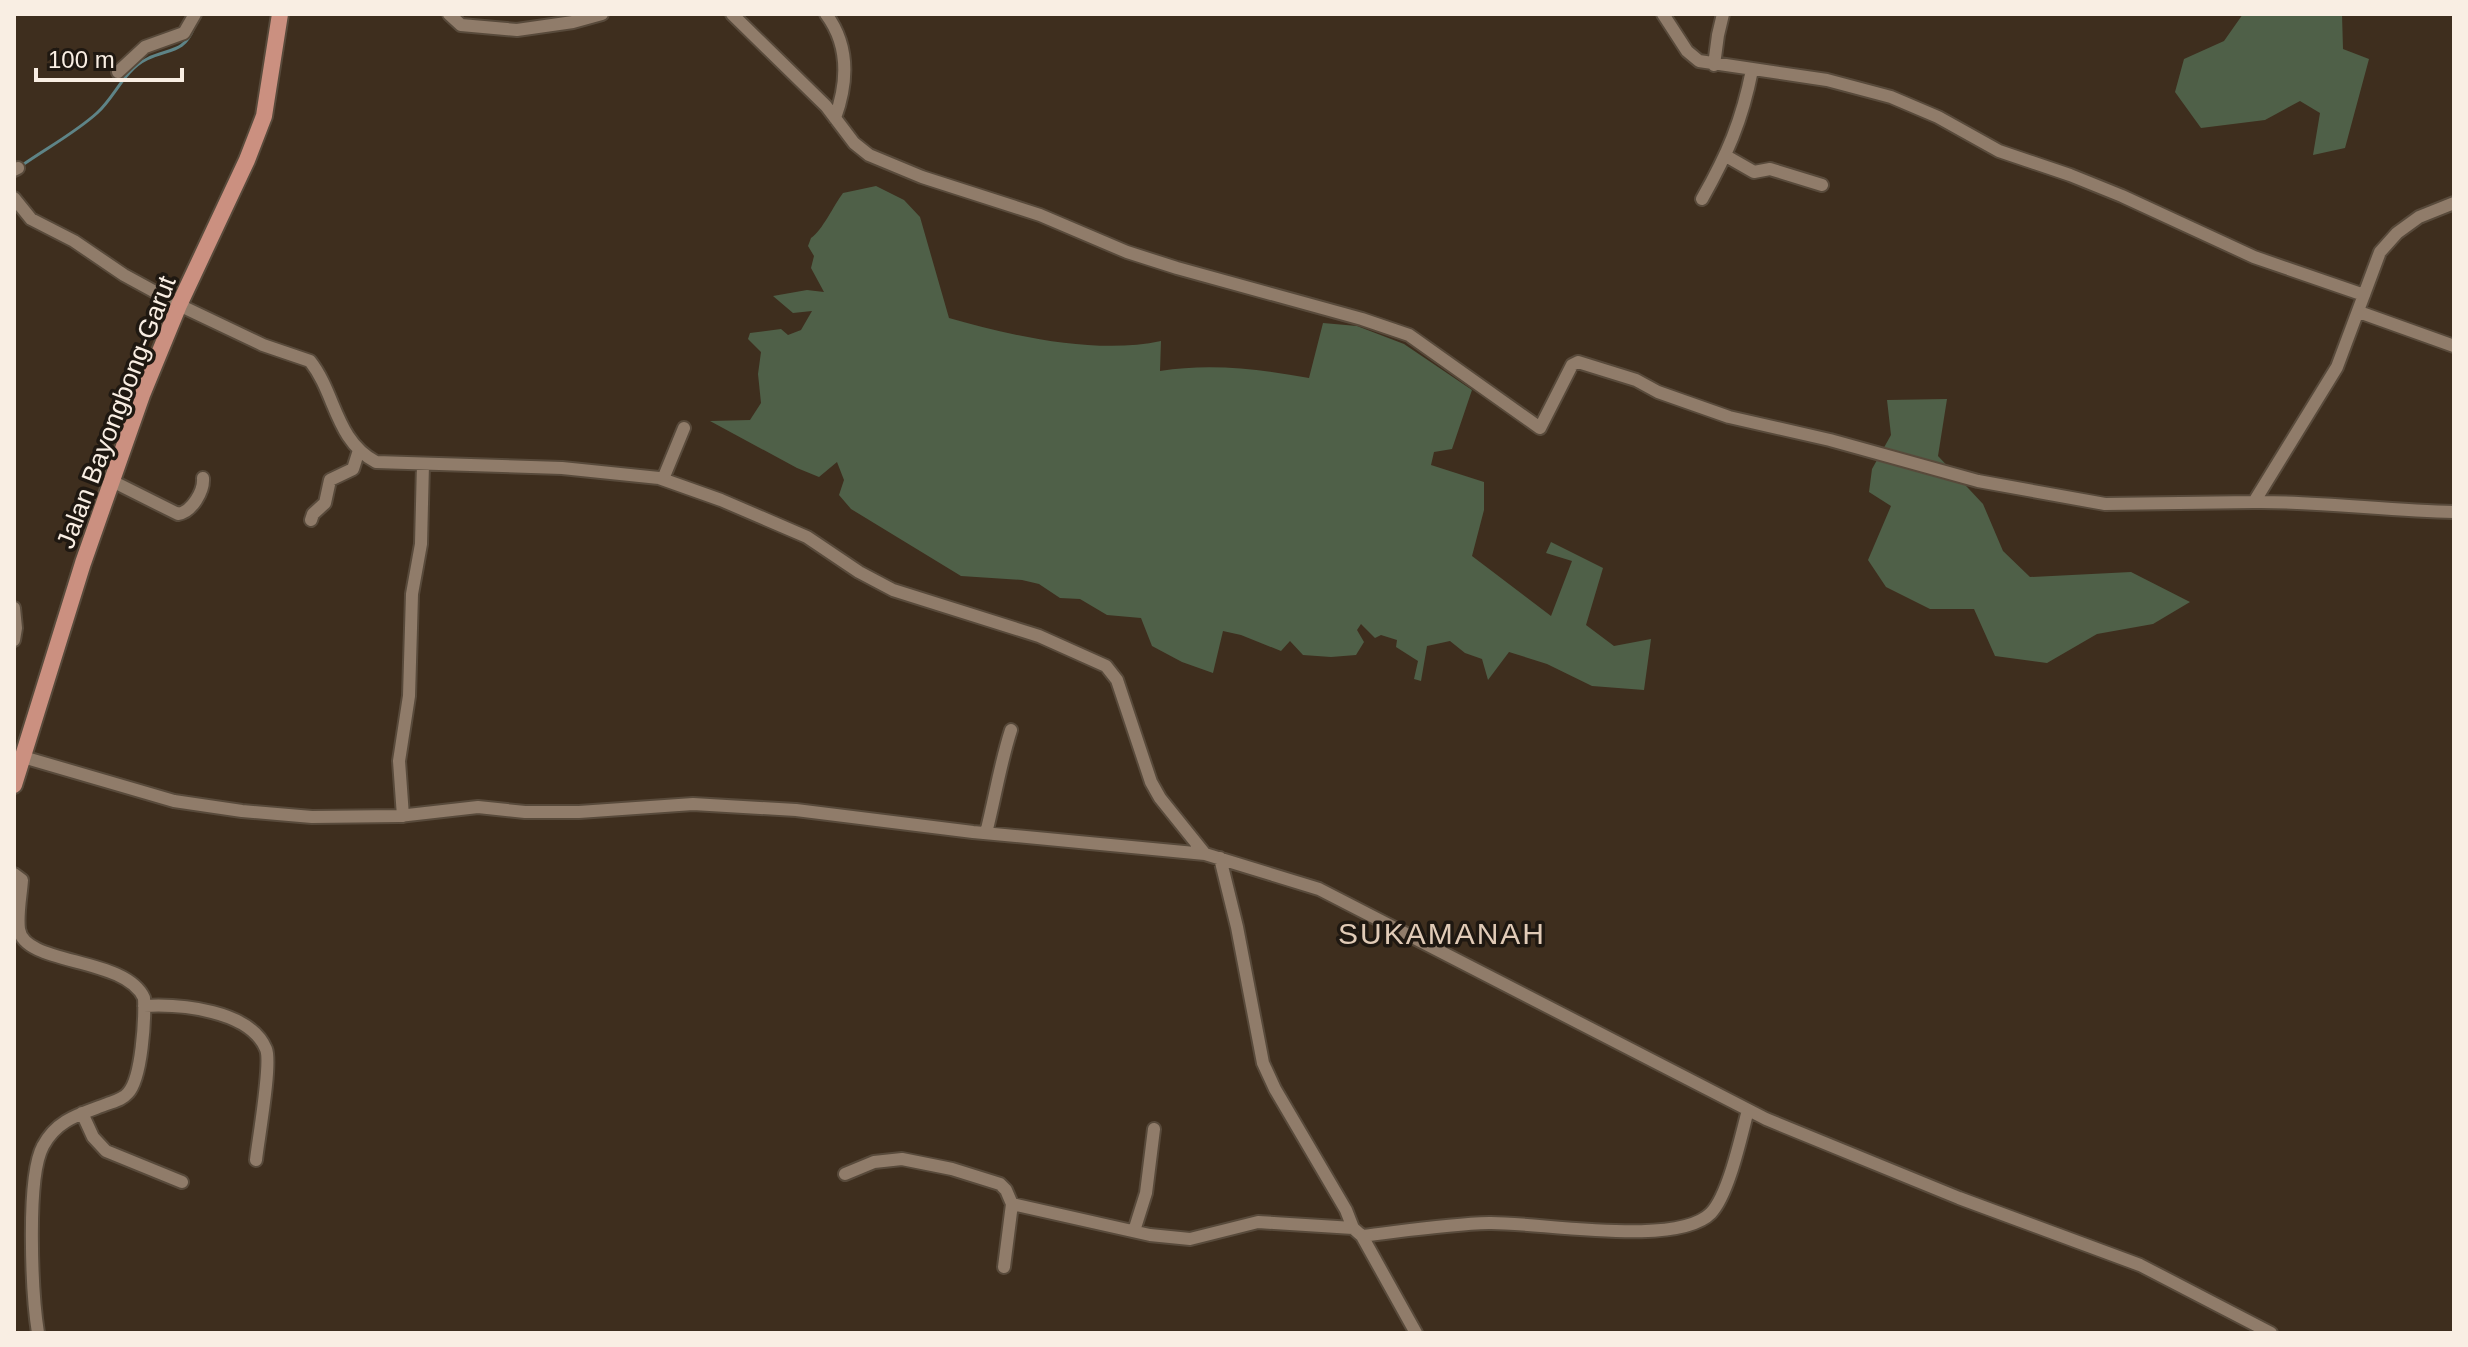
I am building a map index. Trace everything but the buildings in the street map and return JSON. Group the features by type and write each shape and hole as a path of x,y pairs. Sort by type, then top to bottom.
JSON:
{"main road":[{"name":"Jalan Bayongbong-Garut","path":"14,785 83,563 142,395 264,116 280,14"}],"street":[{"path":"118,72 145,47 184,33 195,14"},
{"path":"449,14 461,25 517,30 573,22 602,14"},
{"path":"732,14 826,106 854,143 869,155 922,177 1040,215 1127,252 1409,335 1540,428 1572,365 1578,362 1636,380 1658,392 1729,417 1830,440 1978,481 2105,504 2299,501 2371,509 2454,512"},
{"path":"826,14 840,39 845,59 843,97 835,118"},
{"path":"1663,14 1693,57 1714,65 1827,80 1891,97 1938,117 1999,151 2109,190 2254,257 2364,295"},
{"path":"1714,65 1723,14"},
{"path":"1702,199 1739,125 1752,70"},
{"path":"1726,156 1754,172 1770,169 1822,185"},
{"path":"14,198 31,219 74,241 124,275 263,345 310,361 342,430 359,450 376,462 562,468 663,479 807,537 859,572 893,590 1039,636 1106,666 1117,680 1155,790 1205,854"},
{"path":"2254,502 2337,367 2380,252 2397,233 2419,217 2454,203"},
{"path":"2359,312 2454,346"},
{"path":"663,479 684,428"},
{"path":"311,520 325,503 330,480 353,469 359,450"},
{"path":"403,816 399,761 409,696 412,594 421,544 423,464"},
{"path":"112,481 178,514 189,510 203,487 203,478"},
{"path":"14,608 14,640"},
{"path":"986,833 996,800 1000,765 1011,730"},
{"path":"23,757 98,781 196,806 312,817 403,816 478,807 565,812 693,804 796,810 986,833 1205,854 1319,889 1748,1110 1959,1198 2140,1265 2271,1333"},
{"path":"1220,858 1237,927 1263,1063 1416,1333"},
{"path":"14,874 22,880 19,931 23,940 43,952 119,974 141,993 149,1006 136,1084 124,1097 58,1125 39,1156 34,1182 33,1237 38,1333"},
{"path":"149,1006 203,1008 256,1036 266,1049 256,1160"},
{"path":"1012,1204 1134,1231 1190,1239 1258,1222 1358,1232 1494,1223 1642,1232 1676,1228 1700,1221 1718,1204 1736,1156 1748,1110"},
{"path":"83,1114 93,1137 106,1151 182,1182"},
{"path":"1134,1231 1146,1193 1154,1129"},
{"path":"845,1174 885,1159 924,1162 1000,1184 1012,1204 1004,1267"}],"green space":[{"path":"2243,14 2342,14 2343,49 2369,59 2345,148 2313,155 2320,113 2300,101 2265,120 2201,128 2175,92 2184,59 2224,41"},
{"path":"876,186 904,200 920,217 949,318 1027,337 1082,345 1136,345 1161,341 1160,371 1197,367 1235,368 1309,378 1323,323 1357,326 1404,344 1472,390 1452,449 1434,452 1431,465 1484,482 1484,510 1472,556 1551,616 1572,561 1546,553 1551,542 1603,568 1586,625 1614,646 1651,639 1644,690 1592,686 1547,664 1509,652 1488,680 1482,659 1465,653 1450,641 1427,646 1421,681 1414,679 1418,661 1396,647 1397,640 1381,635 1375,638 1361,624 1357,630 1364,642 1356,655 1331,657 1303,655 1290,641 1281,651 1223,631 1213,673 1182,662 1152,646 1141,618 1107,615 1080,599 1060,598 1039,584 1022,580 961,576 851,509 839,495 844,480 837,462 819,477 710,421 750,420 761,403 758,374 761,352 748,339 750,333 781,329 788,335 801,330 812,311 793,313 773,296 807,290 824,292 811,268 814,256 808,246 811,238 824,224 843,193"},
{"path":"1947,399 1938,456 1983,504 2003,551 2030,577 2131,572 2190,602 2153,624 2097,634 2047,663 1995,656 1974,609 1930,609 1886,587 1868,560 1891,506 1869,492 1872,469 1891,435 1887,400"}],"waterway":[{"path":"21,166 88,120 139,64 186,42 194,27"}],"district":[{"name":"SUKAMANAH","path":"1442,934"}]}
